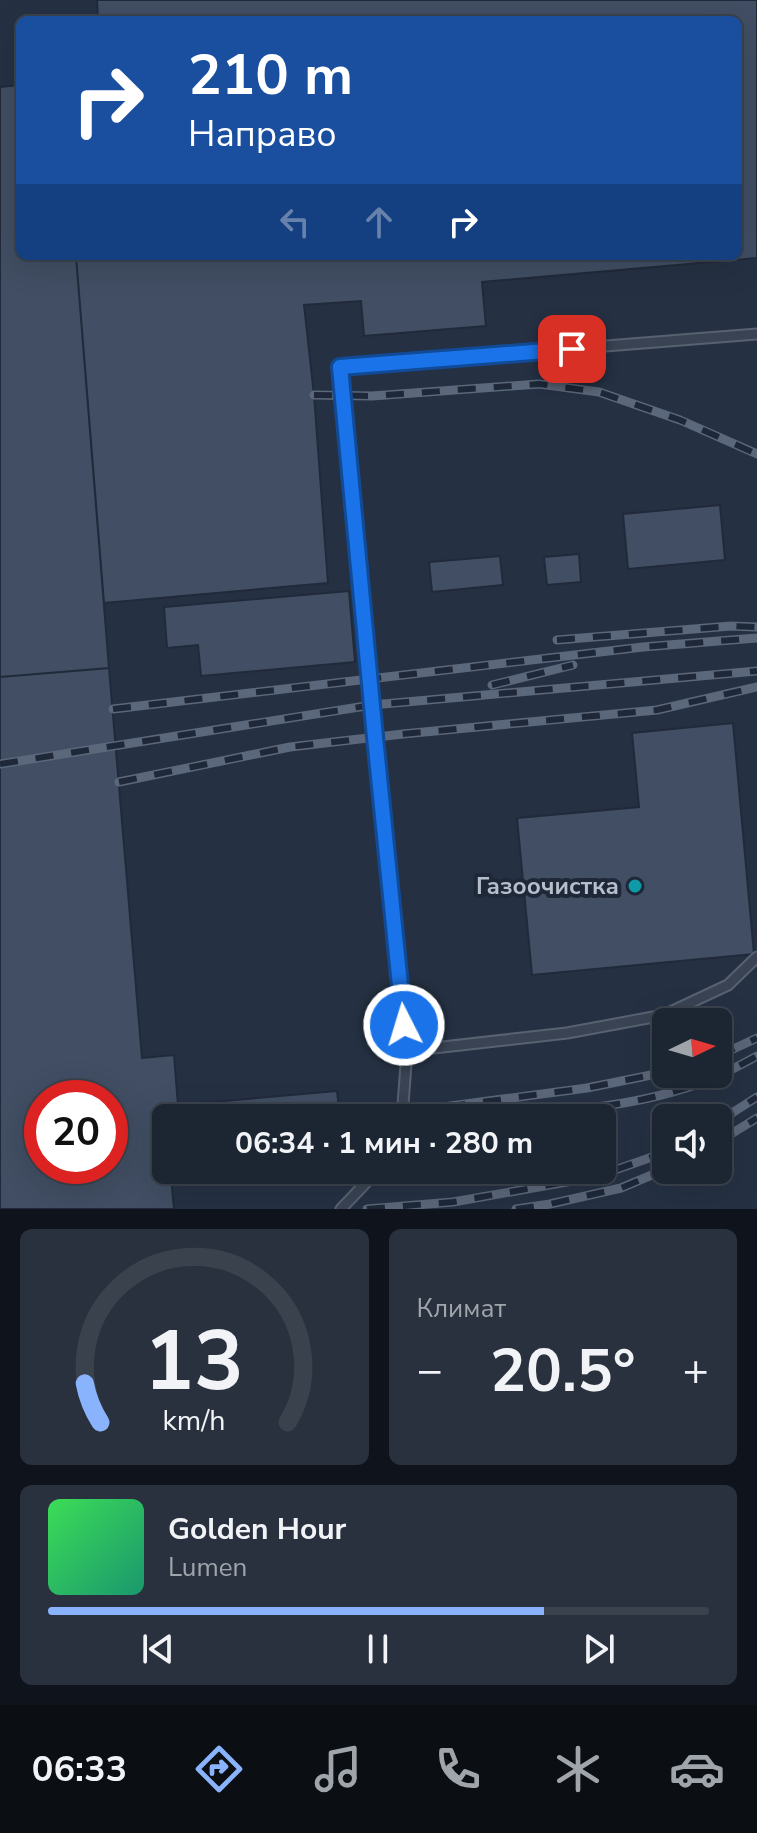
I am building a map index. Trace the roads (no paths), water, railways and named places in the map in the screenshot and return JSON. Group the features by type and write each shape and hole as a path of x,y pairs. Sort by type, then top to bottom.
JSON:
{"lane":[{"path":"403,1104 407,1051 340,367 757,334"},
{"path":"407,1051 567,1033 664,1015 728,985 757,957"},
{"path":"341,1209 365,1184"}],"railway":[{"path":"314,395 372,396 539,384 599,392 680,420 757,454"},
{"path":"557,640 731,626 757,627"},
{"path":"113,709 643,647 757,638"},
{"path":"492,685 573,665"},
{"path":"0,764 372,705 757,671"},
{"path":"119,782 290,747 657,710 757,687"},
{"path":"732,1050 757,1038"},
{"path":"616,1104 687,1088 730,1071 757,1056"},
{"path":"466,1104 587,1088 652,1075"},
{"path":"732,1113 757,1097"},
{"path":"732,1133 757,1118"},
{"path":"367,1209 453,1202 595,1177 652,1157"},
{"path":"516,1209 621,1188 652,1175"}],"place":[{"name":"Газоочистка","path":"635,886"}]}
